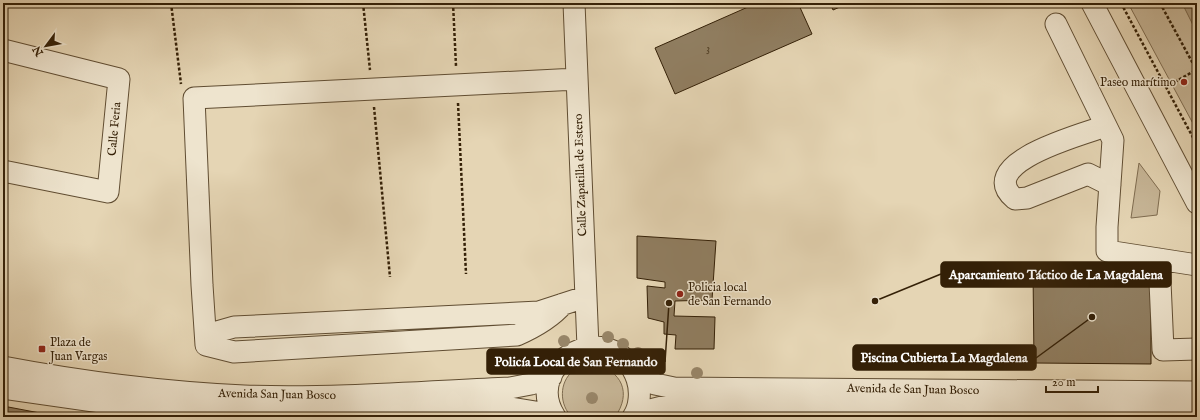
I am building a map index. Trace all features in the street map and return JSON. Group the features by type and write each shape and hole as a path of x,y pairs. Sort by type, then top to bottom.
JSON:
{"street":[{"name":"Calle Zapatilla de Estero","path":"574,3 588,347"},
{"path":"1092,3 1197,203"},
{"path":"1056,24 1113,140 1106,227 1107,251 1159,258 1197,266"},
{"name":"Calle Feria","path":"3,50 119,79 108,192 3,171"},
{"path":"577,80 194,98 206,345 234,352 518,335 533,328 555,314 563,304 585,297"},
{"path":"1106,126 1030,154 1007,174 1004,184 1006,192 1014,199 1027,198 1088,174 1110,185"},
{"path":"1159,258 1163,350 1197,349"},
{"path":"555,416 549,403 548,390 551,377 556,366 565,357 576,350 588,347"},
{"name":"Avenida de San Juan Bosco","path":"588,347 601,347 614,351 625,359 634,370 655,384 674,388 1196,407"},
{"name":"Avenida San Juan Bosco","path":"3,367 124,387 244,396 349,395 510,388 531,384 551,377"},
{"path":"634,370 639,385 639,400 634,416"},
{"name":"Avenida San Juan Bosco","path":"3,388 122,405 245,417 352,416 511,408 555,416"},
{"name":"Avenida de San Juan Bosco","path":"634,416 674,404 879,411 1196,407"}],"path":[{"path":"363,3 390,277"},
{"path":"453,3 466,274"},
{"path":"1121,3 1197,145"},
{"path":"1160,3 1197,70 1166,87"}],"shaded area":[{"name":"Paseo marítimo","path":"1128,3 1197,3 1197,131"},
{"path":"1182,3 1197,3 1197,33"},
{"path":"1139,163 1160,191 1157,215 1131,218"},
{"path":"594,364 604,367 611,372 621,384 623,400 620,408 615,417 572,417 563,400 562,394 565,381 575,369"}],"building":[{"path":"757,3 798,3 812,34 675,94 655,48"},
{"path":"830,3 849,3 833,10"},
{"name":"Policia local de San Fernando","path":"637,236 716,241 712,300 675,301 674,316 715,317 714,349 675,349 676,335 664,334 664,322 648,318 647,286 665,288 665,282 637,278"},
{"path":"1033,270 1151,270 1151,364 1034,363"},
{"path":"3,406 61,417 3,417"}],"place":[{"name":"Paseo marítimo","path":"1184,82"},
{"name":"Policia local de San Fernando","path":"680,294"},
{"name":"Aparcamiento Táctico de La Magdalena","path":"875,301"},
{"name":"Policía Local de San Fernando","path":"669,303"},
{"name":"Piscina Cubierta La Magdalena","path":"1092,317"},
{"name":"Plaza de Juan Vargas","path":"42,349"}]}
